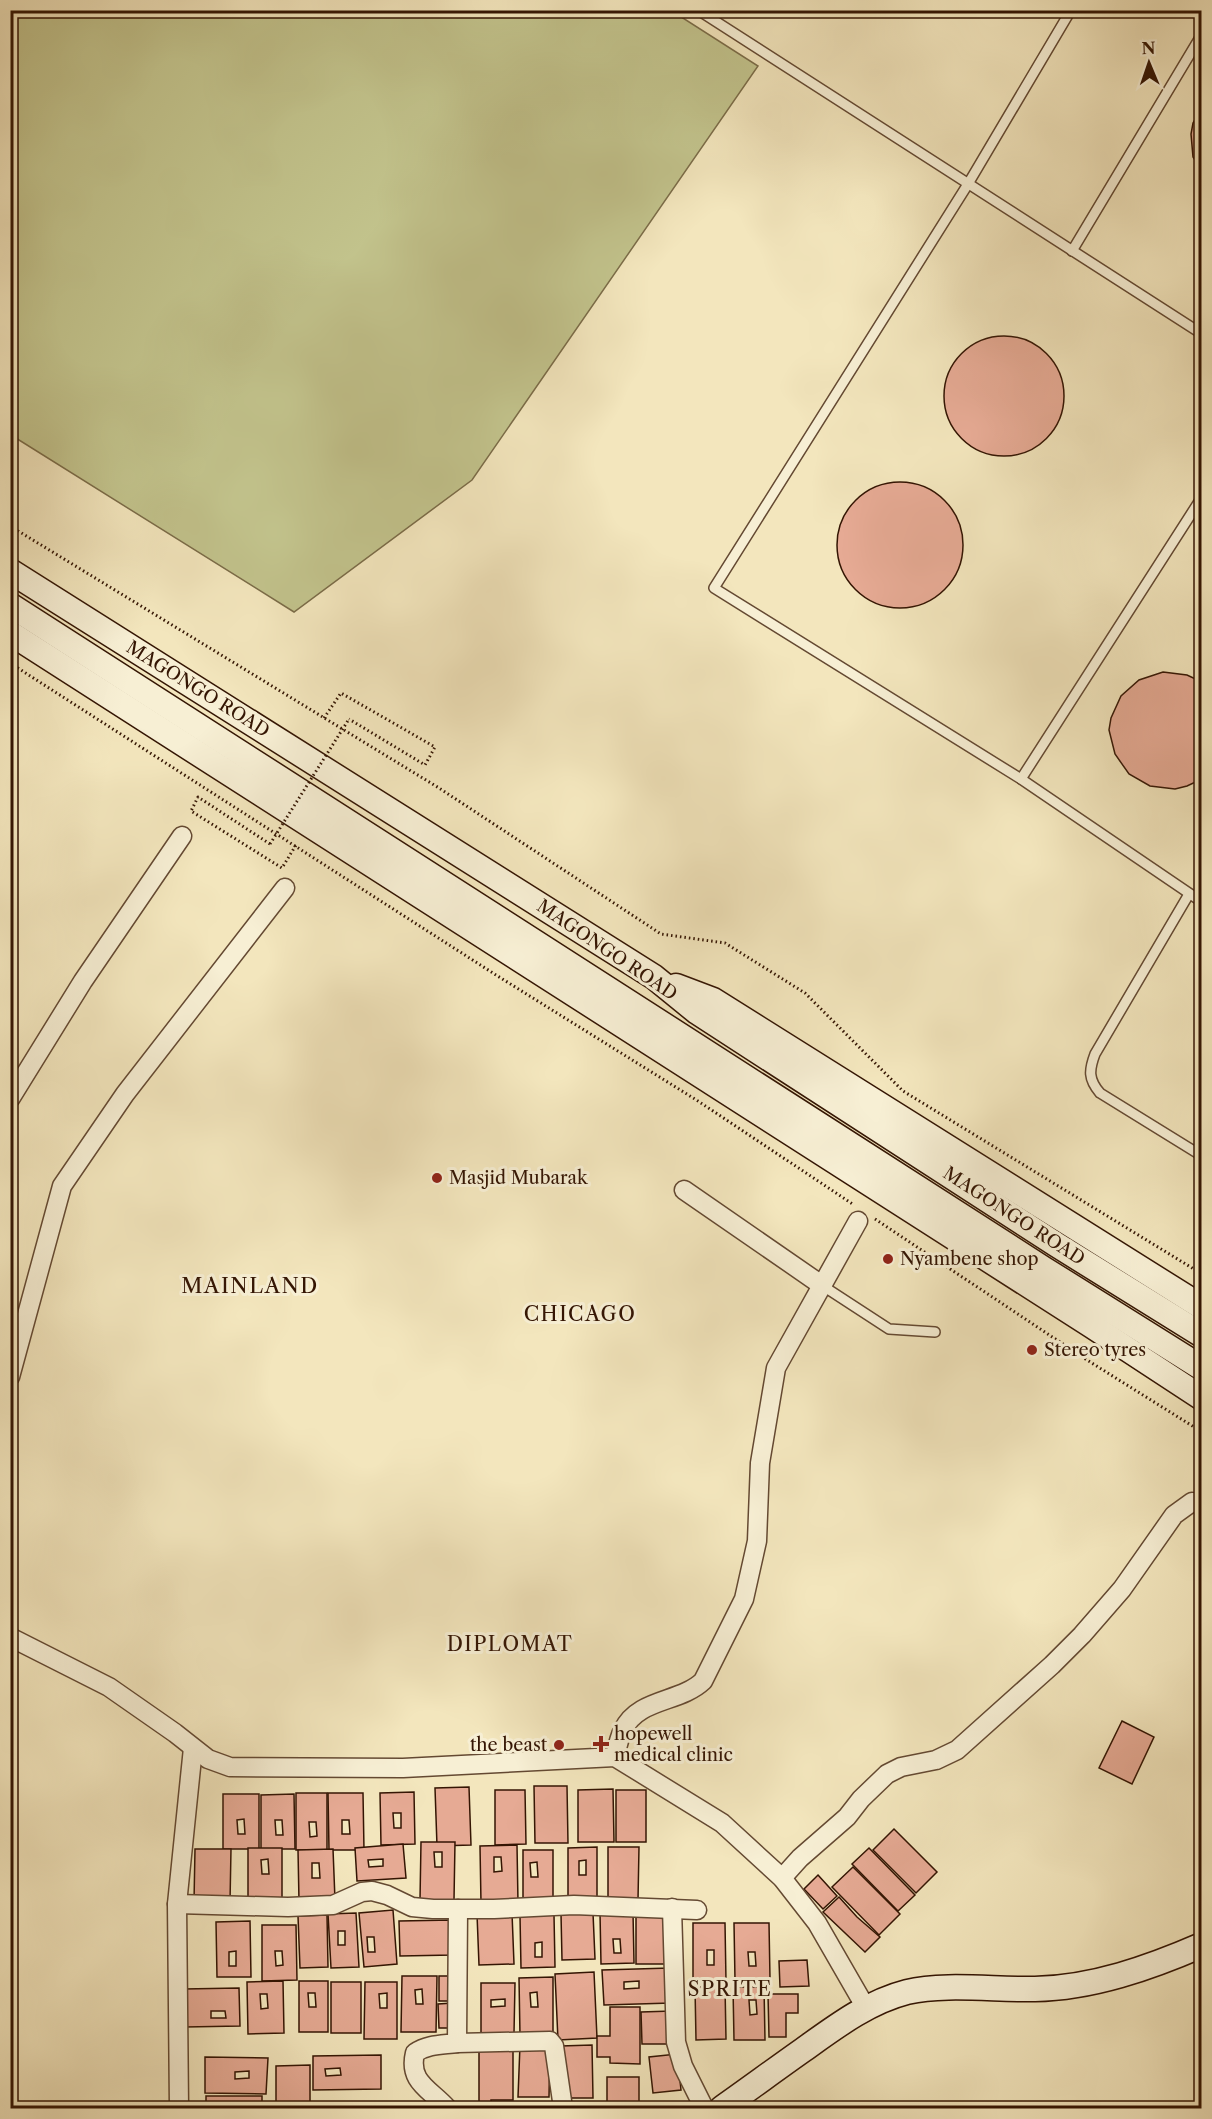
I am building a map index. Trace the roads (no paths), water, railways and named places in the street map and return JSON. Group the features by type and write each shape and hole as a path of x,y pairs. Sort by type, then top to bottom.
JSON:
{"main road":[{"name":"MAGONGO ROAD","path":"10,570 654,977 697,1012 1057,1245 1202,1335"},
{"name":"MAGONGO ROAD","path":"10,605 1202,1368"},
{"path":"10,633 1202,1398"},
{"path":"654,977 713,1000 1202,1307"},
{"path":"722,2109 844,2020 866,2008 906,1992 925,1989 1035,1989 1079,1985 1107,1979 1178,1956 1202,1945"}],"street":[{"path":"10,1099 82,981 182,836"},
{"path":"10,1377 62,1186 125,1094 285,888"},
{"path":"684,1190 823,1286"},
{"path":"615,1757 621,1732 634,1714 648,1706 692,1690 703,1681 744,1599 757,1541 760,1463 776,1368 861,1214"},
{"path":"782,1878 800,1858 847,1817 886,1774 901,1767 936,1760 957,1750 1052,1665 1122,1589 1173,1515 1192,1502"},
{"path":"10,1637 109,1687 208,1759 230,1767 403,1767 615,1757 722,1823 782,1878 817,1923 866,2008"},
{"path":"179,2109 177,1904 194,1748"},
{"path":"177,1904 288,1907 333,1905 362,1892 372,1891 387,1895 412,1907 458,1909 574,1905 697,1910"},
{"path":"672,1908 676,2042 683,2066 704,2109"},
{"path":"457,2043 458,1909"},
{"path":"447,2109 416,2078 412,2070 415,2053 421,2049 433,2045 457,2043 550,2041 554,2046 563,2109"}],"lane":[{"path":"698,10 1202,334"},
{"path":"1071,10 968,184 714,588 1021,779 1202,902"},
{"path":"1072,251 1202,34"},
{"path":"1021,779 1202,497"},
{"path":"1189,894 1095,1054 1090,1067 1090,1076 1092,1084 1100,1093 1202,1156"},
{"path":"823,1286 889,1329 935,1332"}],"place":[{"name":"Masjid Mubarak","path":"437,1178"},
{"name":"Nyambene shop","path":"888,1259"},
{"name":"Stereo tyres","path":"1032,1350"},
{"name":"hopewell medical clinic","path":"601,1744"},
{"name":"the beast","path":"559,1745"}],"district":[{"name":"MAINLAND","path":"250,1285"},
{"name":"CHICAGO","path":"580,1314"},
{"name":"DIPLOMAT","path":"510,1644"},
{"name":"SPRITE","path":"730,1989"}]}
